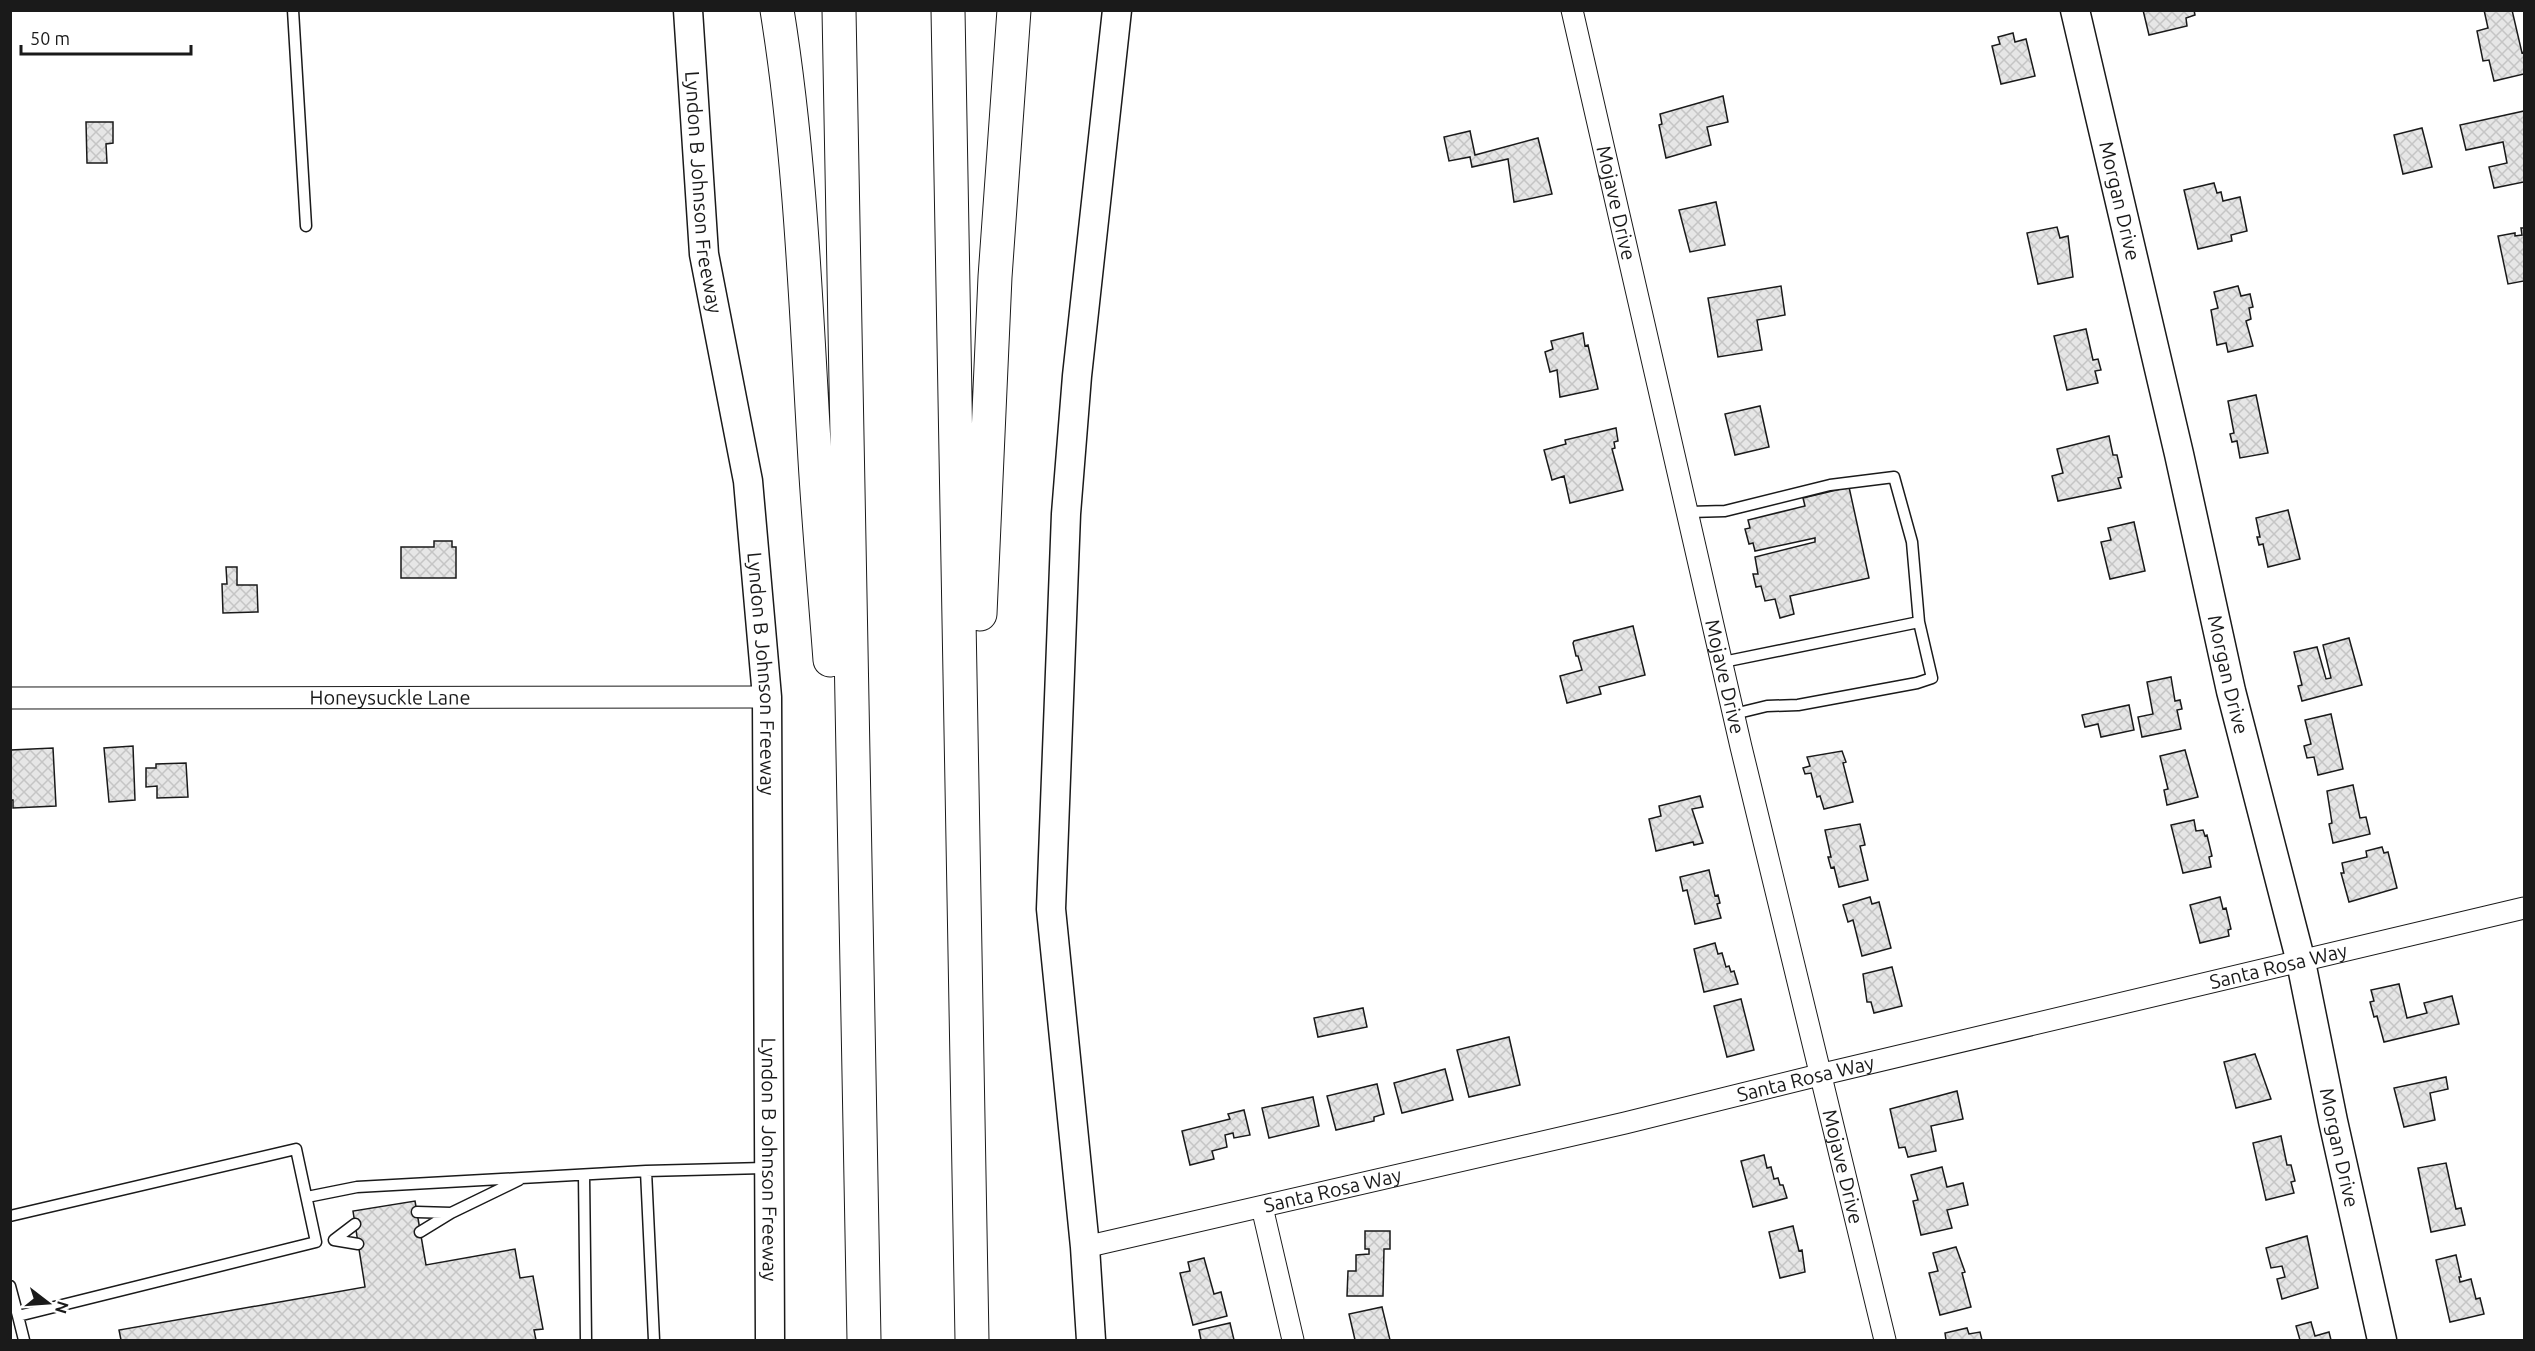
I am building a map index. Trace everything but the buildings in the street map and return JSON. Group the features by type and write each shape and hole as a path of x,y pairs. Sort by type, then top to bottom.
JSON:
{"highway":[{"path":"777,10 788,80 801,205 815,462 858,1011"},
{"path":"838,10 864,1341"},
{"path":"948,10 972,1341"},
{"path":"966,1012 984,480 995,277 1014,10"}],"main road":[{"name":"Lyndon B Johnson Freeway","path":"688,10 704,254 748,481 767,697 770,1341"},
{"path":"1091,1341 1085,1247 1051,909 1066,514 1077,376 1117,10"},
{"name":"Morgan Drive","path":"2075,10 2179,454 2231,691 2301,962 2333,1121 2382,1341"}],"street":[{"name":"Mojave Drive","path":"1572,10 1734,714 1819,1075 1885,1341"},
{"name":"Honeysuckle Lane","path":"10,698 767,697"},
{"name":"Santa Rosa Way","path":"1085,1247 1625,1123 2524,908"},
{"path":"1262,1208 1293,1341"}],"lane":[{"path":"293,10 306,226"},
{"path":"1689,512 1725,511 1830,485 1894,477 1912,542 1919,622 1932,678 1917,683 1819,701 1767,706 1734,714"},
{"path":"1723,662 1919,622"},
{"path":"10,1216 296,1149 316,1242"},
{"path":"307,1197 357,1187 584,1174 768,1168"},
{"path":"646,1172 654,1341"},
{"path":"584,1174 586,1341"},
{"path":"420,1232 451,1213 525,1177"},
{"path":"417,1212 451,1213"},
{"path":"334,1240 355,1224"},
{"path":"18,1316 316,1242 334,1240 358,1244"},
{"path":"10,1286 24,1341"}]}
